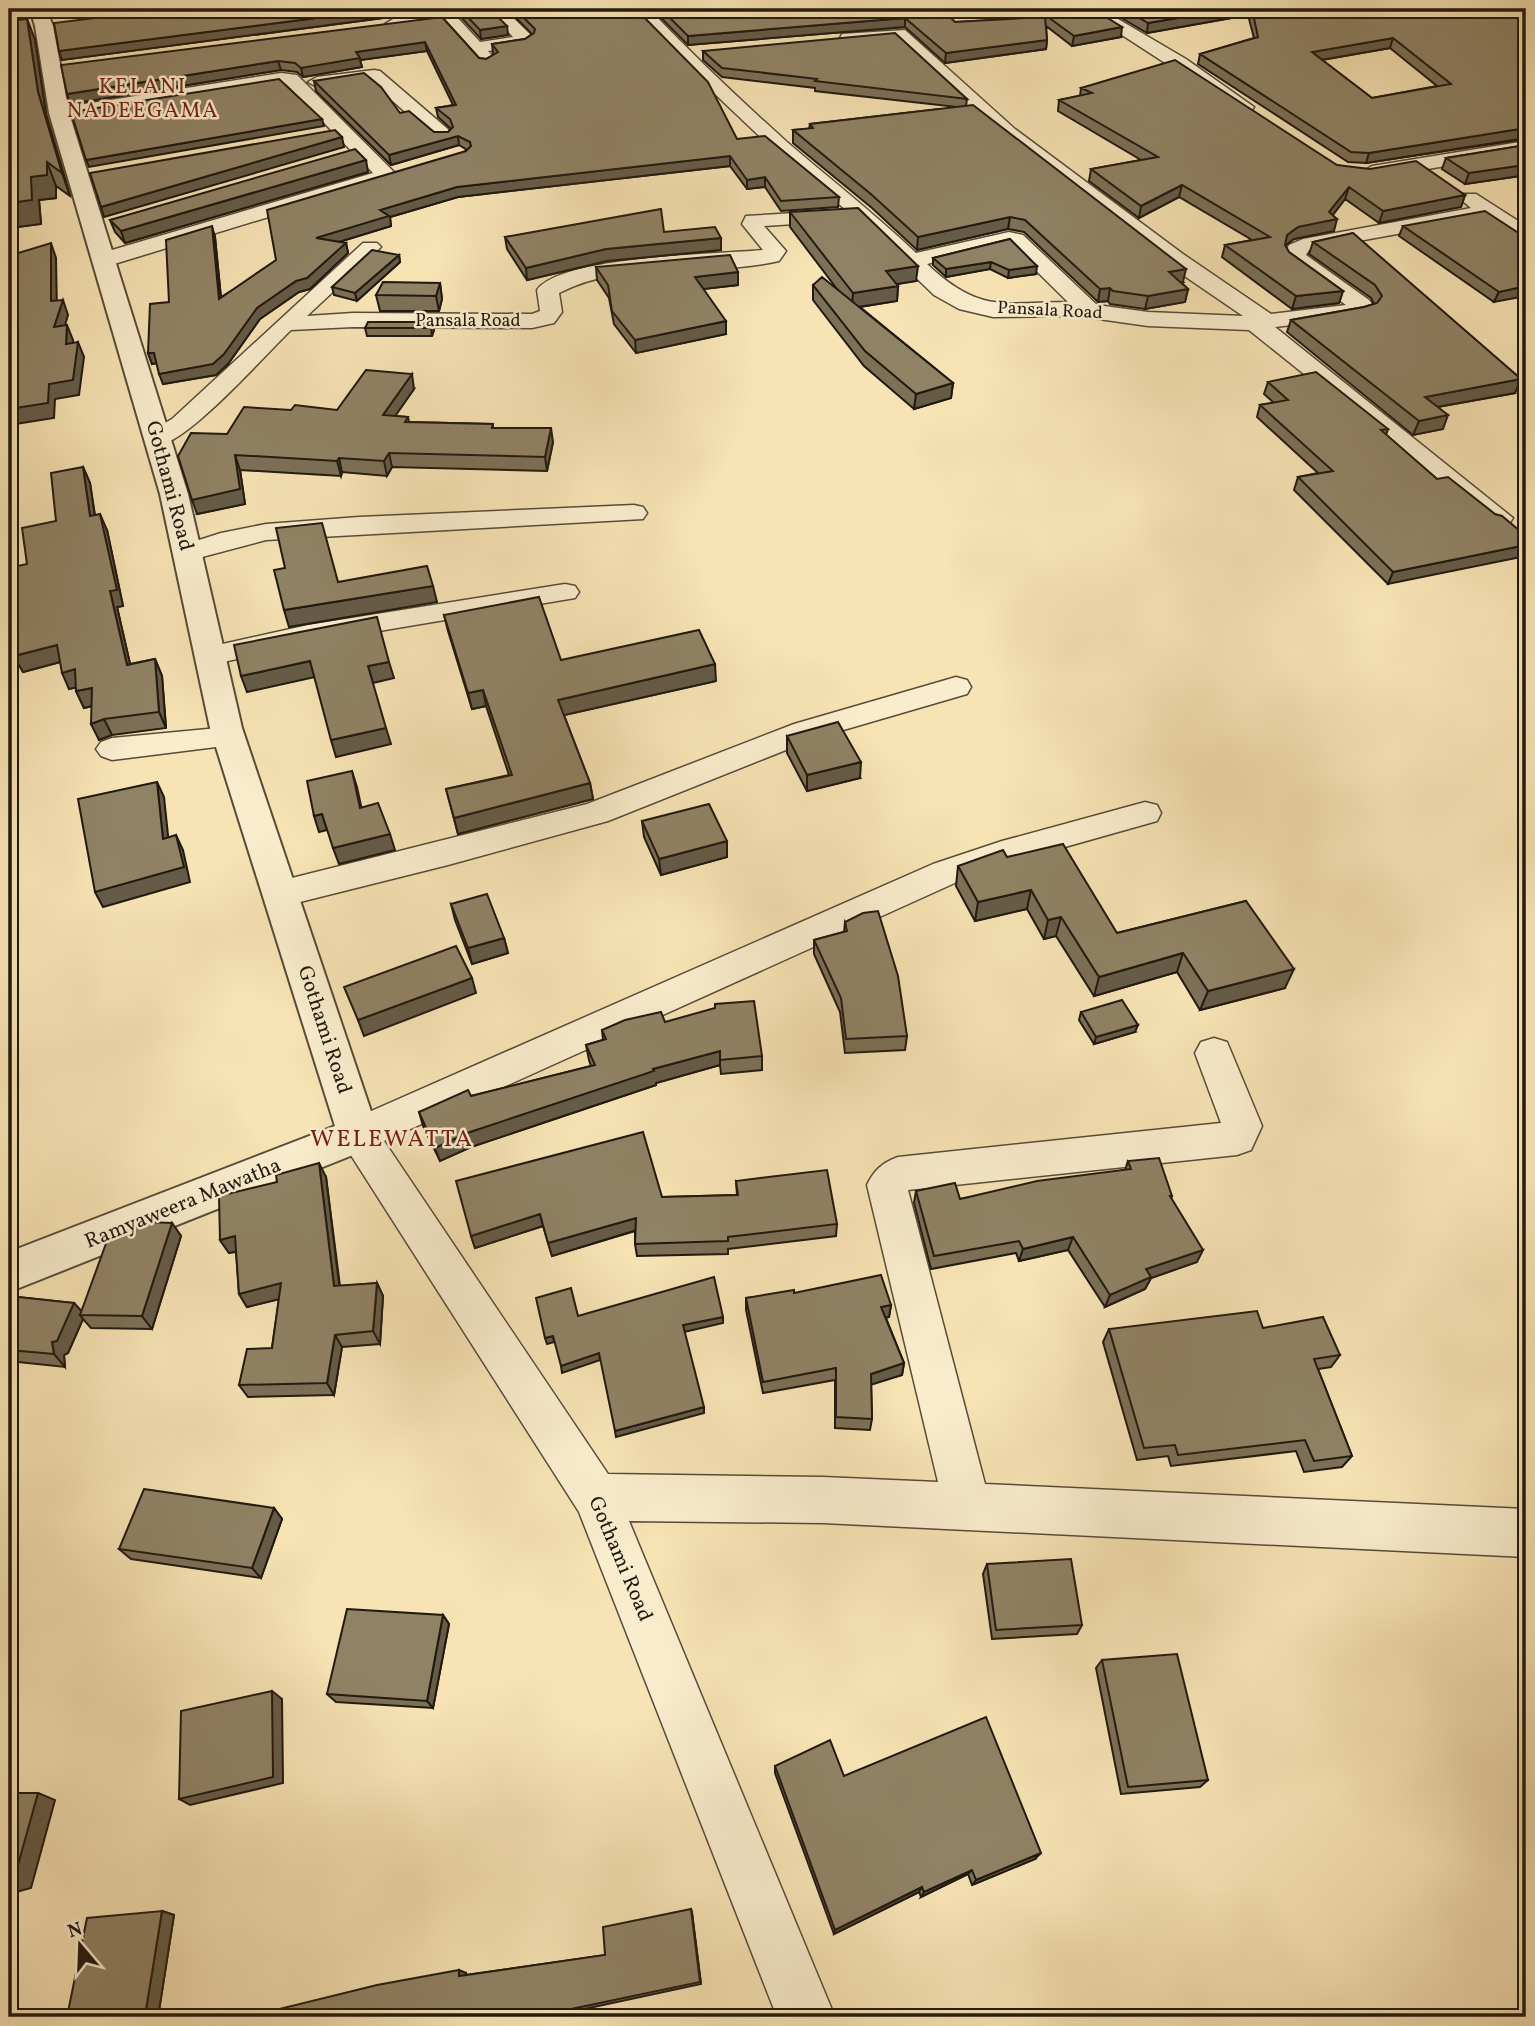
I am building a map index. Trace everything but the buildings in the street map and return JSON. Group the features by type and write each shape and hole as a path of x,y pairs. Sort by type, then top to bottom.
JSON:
{"street":[{"path":"476,48 526,40 495,9"},
{"path":"640,9 683,54 781,146 863,214"},
{"path":"1090,9 1180,63 1256,114"},
{"path":"375,27 449,18 488,61"},
{"path":"835,39 898,34 1009,133 1261,322 1500,517"},
{"name":"Gothami Road","path":"51,41 59,113 82,165 101,227 103,260 157,438 187,553 229,737 358,1135 596,1497 806,2017"},
{"path":"683,54 710,51"},
{"path":"297,86 371,73 443,135"},
{"path":"59,113 206,81 291,79 386,175"},
{"path":"315,136 341,131"},
{"path":"1354,173 1526,147"},
{"path":"334,159 360,151"},
{"path":"1418,164 1526,235"},
{"path":"103,260 411,168"},
{"name":"Pansala Road","path":"285,324 354,320 531,321 546,317 551,312 548,290 573,277 608,270 771,256 775,251 752,224 753,220 863,214 942,290 967,304 993,310 1091,312 1148,319 1261,322 1364,308 1295,257 1296,249 1303,245 1488,211"},
{"path":"911,261 1009,238 1016,239 1091,312"},
{"path":"157,438 181,424 370,247"},
{"path":"187,553 231,539 279,531 634,513"},
{"path":"210,656 308,634 565,592"},
{"path":"280,894 596,813 805,731 956,687"},
{"path":"112,749 229,737"},
{"path":"358,1135 945,873 1002,852 1145,813"},
{"path":"967,1507 887,1185 898,1174 1237,1138 1242,1126 1214,1053"},
{"name":"Ramyaweera Mawatha","path":"9,1272 358,1135"},
{"path":"596,1497 823,1500 1526,1533"}],"district":[{"name":"KELANI NADEEGAMA","path":"143,99"},
{"name":"WELEWATTA","path":"392,1140"}]}
